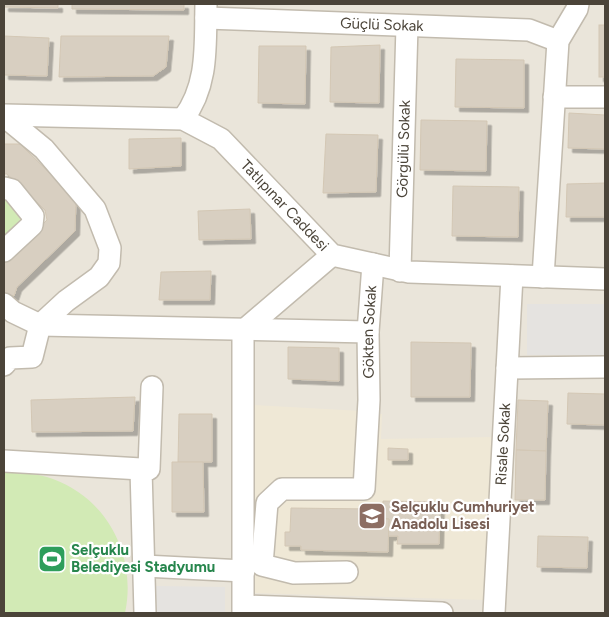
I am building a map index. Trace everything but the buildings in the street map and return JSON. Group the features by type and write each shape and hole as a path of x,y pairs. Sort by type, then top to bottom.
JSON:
{"street":[{"path":"543,277 558,41 578,9 578,4"},
{"path":"183,118 190,109 201,85 205,60 206,11"},
{"name":"Güçlü Sokak","path":"206,11 407,26 529,30 558,41"},
{"name":"Görgülü Sokak","path":"400,271 407,26"},
{"path":"554,97 605,97"},
{"path":"4,115 44,149 95,209 110,248 109,263 99,277 66,301 40,325 32,357 10,358 4,365"},
{"name":"Tatlıpınar Caddesi","path":"4,115 183,118 221,139 332,255 400,271 605,279"},
{"path":"4,188 12,190 33,216 32,225 4,251"},
{"path":"332,255 243,331 244,609 442,613"},
{"name":"Gökten Sokak","path":"347,572 294,573 262,565 267,503 282,489 364,489 370,400 368,332 373,264"},
{"name":"Risale Sokak","path":"494,613 512,276"},
{"path":"4,304 13,312 40,325 243,331 368,332"},
{"path":"507,368 605,367"},
{"path":"4,461 149,469 152,387"},
{"path":"141,469 145,613"},
{"path":"144,566 244,571"}],"shaded area":[{"path":"4,4 605,4 605,613 4,613"},
{"path":"527,304 605,304 605,355 527,355"},
{"name":"Selçuklu Cumhuriyet Anadolu Lisesi","path":"253,405 362,411 382,414 381,439 494,437 486,600 254,593"},
{"path":"156,586 225,587 225,613 156,613"}],"green space":[{"path":"4,196 24,213 19,229 4,241"},
{"name":"Selçuklu Belediyesi Stadyumu","path":"4,472 35,474 53,479 72,488 103,515 122,551 127,571 128,592 125,613 4,613"}],"place":[{"name":"Selçuklu Cumhuriyet Anadolu Lisesi","path":"372,516"},
{"name":"Selçuklu Belediyesi Stadyumu","path":"52,559"}]}
